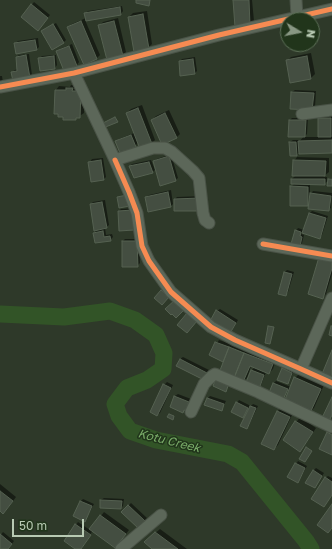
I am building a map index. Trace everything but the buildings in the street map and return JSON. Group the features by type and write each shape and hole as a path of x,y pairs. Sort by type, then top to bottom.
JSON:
{"street":[{"path":"296,0 297,12"},
{"path":"317,12 332,9"},
{"path":"0,87 74,73 280,20"},
{"path":"74,73 129,192 137,213 142,246 149,261 171,292 212,327 235,340 332,383"},
{"path":"302,114 332,110"},
{"path":"115,160 153,148 165,148 172,152 194,171 199,178 203,213 205,220 209,223"},
{"path":"262,244 332,256"},
{"path":"302,369 332,298"},
{"path":"191,412 204,384 215,374 258,392 332,427"},
{"path":"121,549 160,515"}],"waterway":[{"name":"Kotu Creek","path":"0,314 64,317 110,311 135,320 156,335 164,353 163,369 147,380 127,388 115,404 119,416 130,431 156,440 228,454 242,462 311,549"}],"cycle path":[{"path":"0,87 74,73 219,35 332,9"},
{"path":"115,160 137,213 142,246 149,261 171,292 211,327 235,340 332,383"},
{"path":"263,244 332,256"}]}
